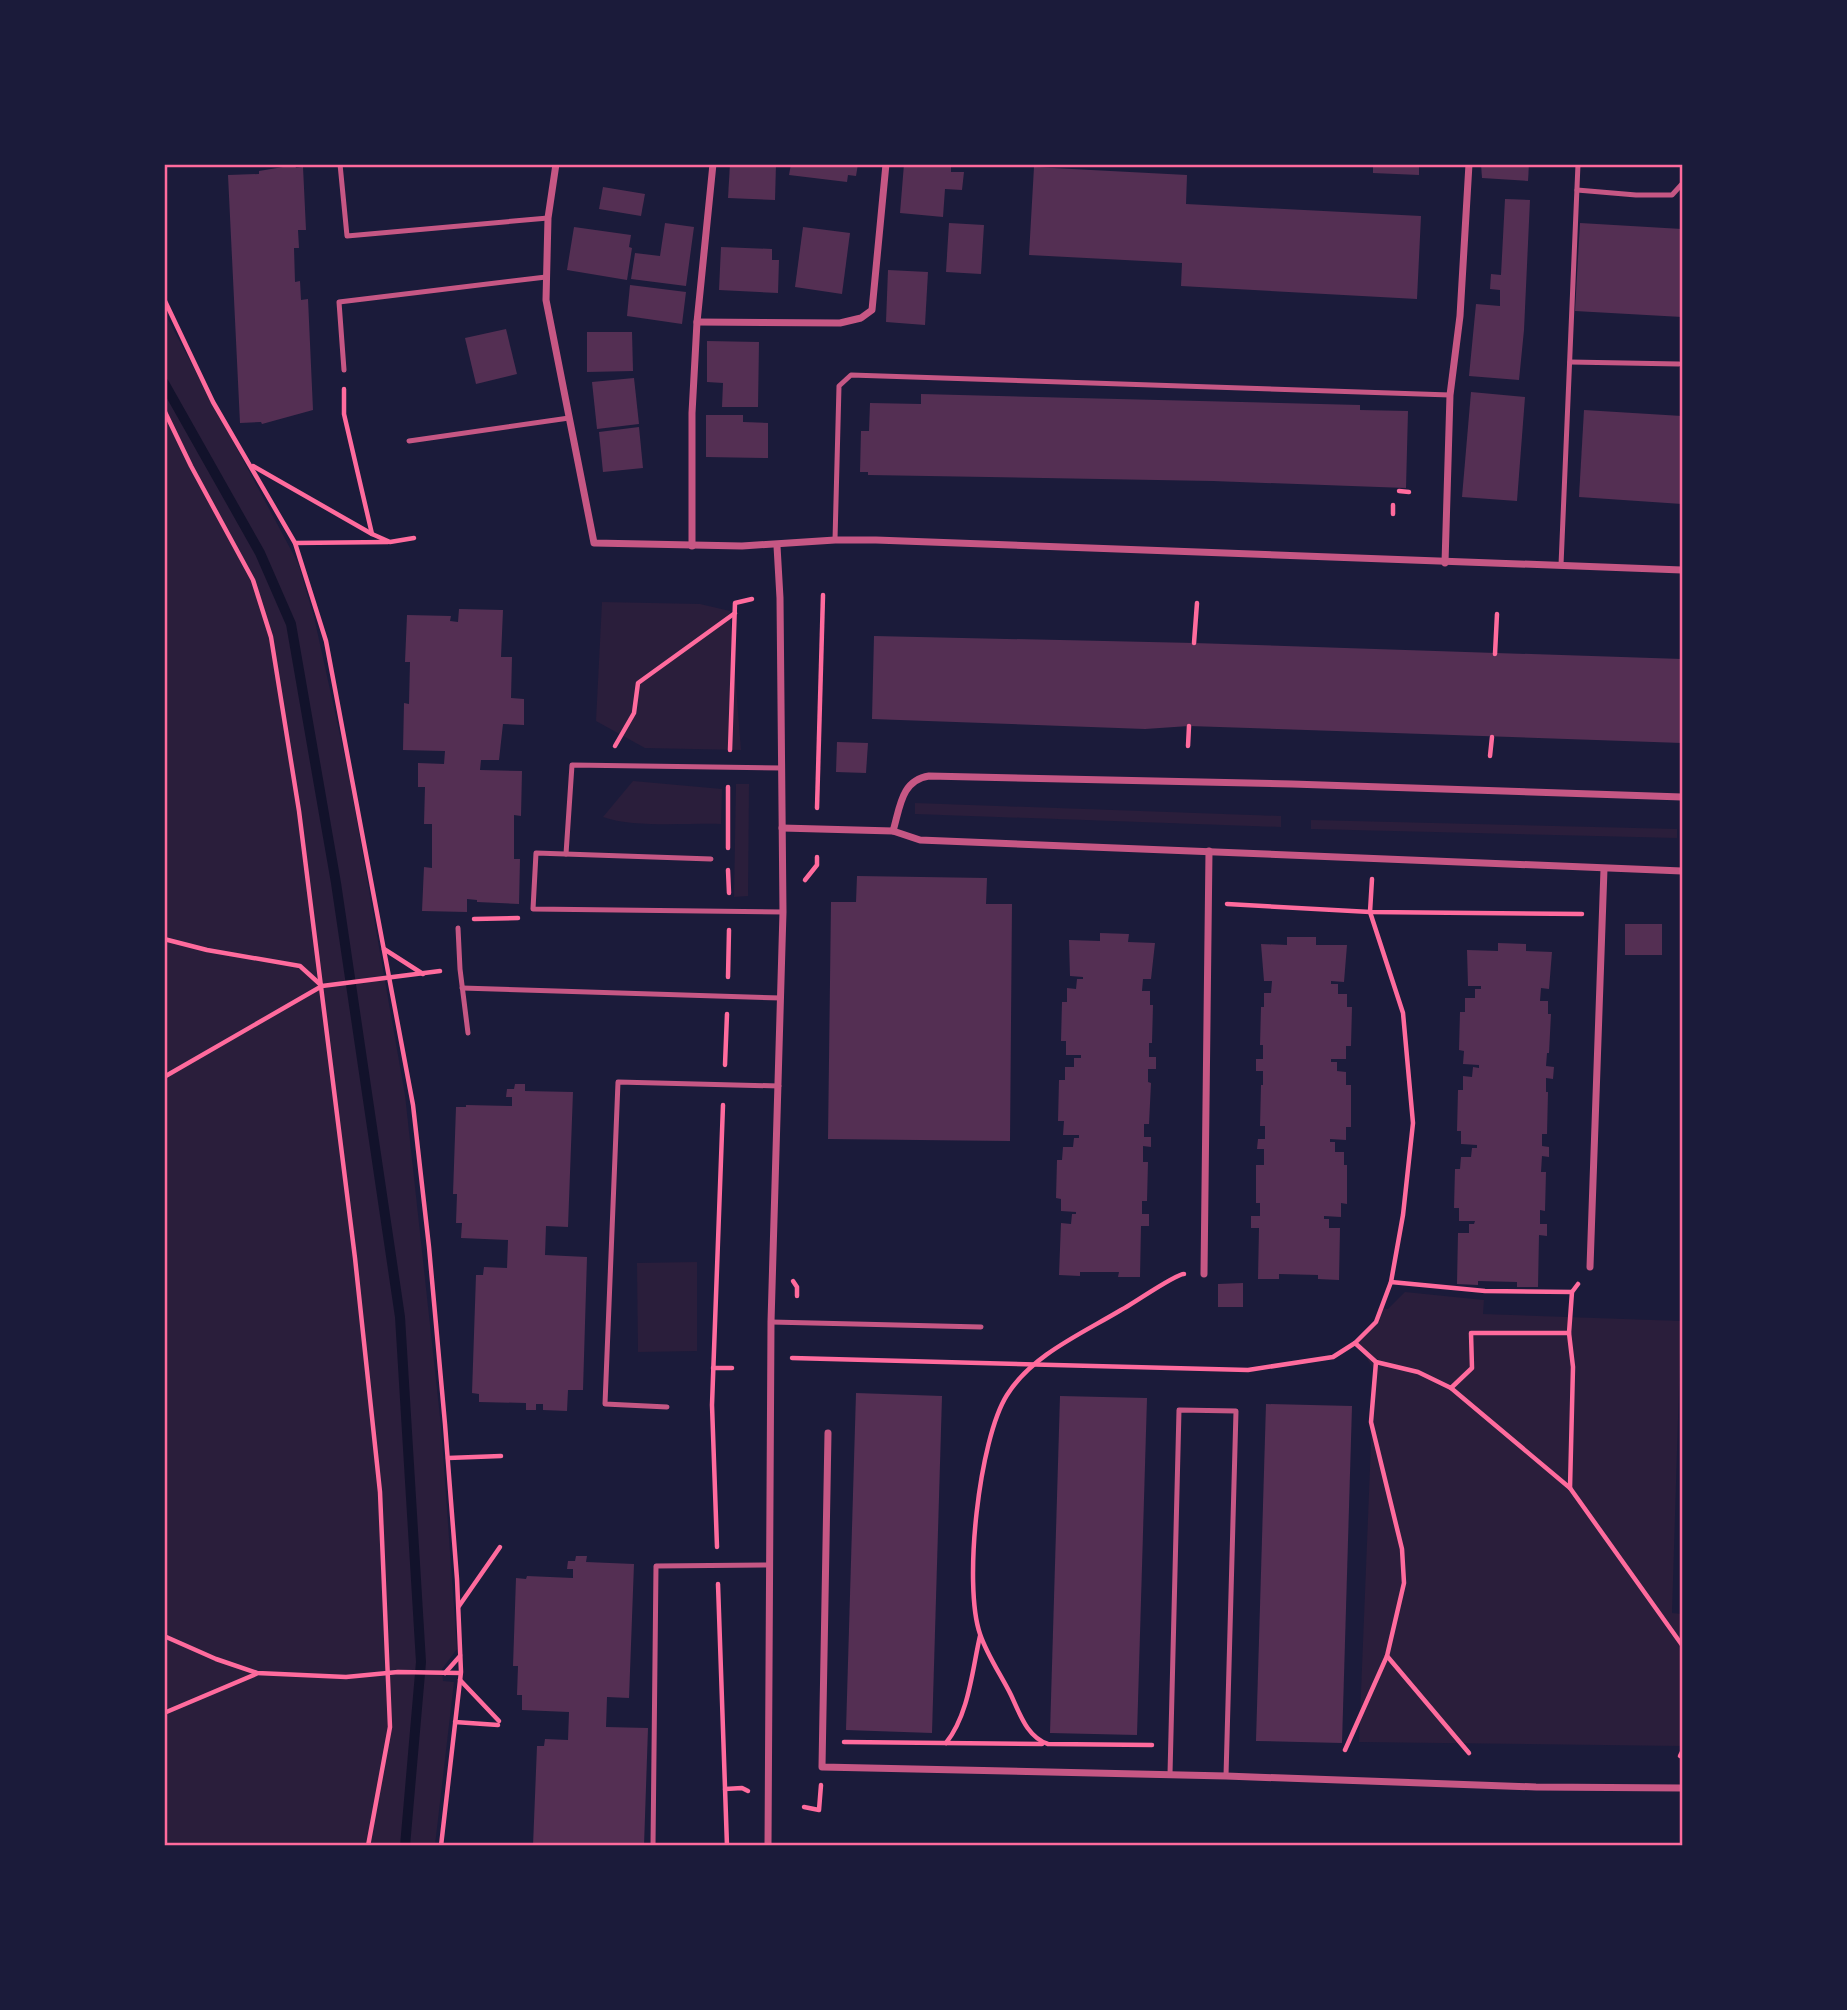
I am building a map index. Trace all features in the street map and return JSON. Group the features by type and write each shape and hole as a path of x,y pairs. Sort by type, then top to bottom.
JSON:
{"street":[{"path":"556,164 548,218 546,300 594,543 692,547 777,546 835,540 1682,570"},
{"path":"692,547 692,413 697,322 712,164"},
{"path":"697,322 840,323 861,318 872,310 887,164"},
{"path":"1445,562 1450,396 1460,316 1469,164"},
{"path":"768,1846 771,1322 783,912 777,546"},
{"path":"893,831 905,789 913,781 929,776 1682,797"},
{"path":"782,828 893,831 920,840 1682,871"},
{"path":"1204,1274 1209,851"},
{"path":"1591,1267 1604,869"},
{"path":"828,1433 822,1767 1170,1774 1536,1787 1682,1788"}],"lane":[{"path":"340,164 347,236 548,218"},
{"path":"1561,565 1578,164"},
{"path":"1577,190 1672,195 1682,184"},
{"path":"344,370 340,302 546,277"},
{"path":"1570,362 1679,364"},
{"path":"835,540 839,386 851,375 1450,396"},
{"path":"409,441 569,418"},
{"path":"566,854 572,765 782,768"},
{"path":"711,859 536,853 533,909 783,912"},
{"path":"458,928 468,1033"},
{"path":"462,988 782,998"},
{"path":"667,1407 605,1404 618,1082 779,1086"},
{"path":"771,1322 981,1327"},
{"path":"1170,1774 1180,1410 1236,1411 1226,1776"},
{"path":"653,1846 656,1566 770,1565"}],"path":[{"path":"164,299 214,401 295,543 326,641 390,979 414,1118 430,1261 458,1606 460,1677 441,1846"},
{"path":"344,370 344,414 372,534"},
{"path":"164,410 253,580 271,636 299,811 355,1258 380,1492 390,1727 368,1846"},
{"path":"251,465 390,542"},
{"path":"1399,491 1409,492"},
{"path":"1393,505 1393,514"},
{"path":"295,543 390,542 414,538"},
{"path":"817,809 824,596"},
{"path":"727,1846 712,1405 728,997 727,807 735,613 736,603 752,599"},
{"path":"1195,643 1197,603"},
{"path":"613,765 615,743 634,713 638,683 735,613"},
{"path":"1495,654 1497,614"},
{"path":"1188,746 1189,726"},
{"path":"1490,756 1492,737"},
{"path":"790,1363 793,1357 1248,1370 1333,1357 1355,1343 1376,1322 1391,1282 1403,1216 1413,1124 1403,1013 1370,912 1372,857"},
{"path":"1209,902 1370,912 1603,915"},
{"path":"458,928 467,919 521,918 533,909"},
{"path":"164,939 207,950 300,966 322,986"},
{"path":"164,1077 322,986 424,975 383,948"},
{"path":"1570,1488 1573,1367 1569,1333 1572,1292 1591,1267"},
{"path":"1048,1744 1037,1740 1026,1725 980,1635 973,1586 977,1527 987,1451 1007,1395 1035,1364 1177,1274 1204,1274"},
{"path":"1391,1282 1485,1291 1572,1292"},
{"path":"1451,1388 1472,1368 1471,1333 1569,1333"},
{"path":"1355,1343 1376,1362 1418,1372 1451,1388 1570,1488 1682,1645"},
{"path":"1345,1750 1387,1656 1404,1583 1402,1549 1371,1422 1376,1362"},
{"path":"713,1368 732,1368"},
{"path":"448,1458 501,1456"},
{"path":"458,1606 500,1547"},
{"path":"945,1744 953,1734 963,1710 980,1635"},
{"path":"164,1636 216,1659 257,1673 346,1677 398,1672 444,1673 460,1677 498,1723 455,1722"},
{"path":"444,1673 460,1656"},
{"path":"1387,1656 1469,1753"},
{"path":"164,1713 257,1673"},
{"path":"822,1741 1171,1745"},
{"path":"725,1789 742,1788"},
{"path":"804,1807 819,1810"}],"shaded area":[{"path":"164,312 298,563 314,617 349,776 405,1095 441,1426 457,1649 442,1669 443,1681 454,1682 435,1845 165,1845"},
{"path":"602,602 700,604 730,611 741,750 645,748 596,721"},
{"path":"633,781 722,789 721,824 645,824 603,817"},
{"path":"736,784 749,784 748,896 734,897"},
{"path":"915,803 1281,816 1281,827 915,814"},
{"path":"1311,820 1677,829 1677,838 1311,829"},
{"path":"697,1262 697,1351 638,1352 637,1263"},
{"path":"1405,1292 1484,1300 1483,1314 1681,1321 1672,1613 1682,1614 1682,1746 1359,1742 1374,1369 1355,1341 1377,1320 1378,1308 1388,1309"}],"building":[{"path":"730,164 776,164 775,200 728,198"},
{"path":"791,164 858,164 856,176 848,175 847,182 789,175"},
{"path":"904,164 951,164 951,172 964,172 962,190 945,189 943,217 900,213"},
{"path":"1373,164 1419,164 1419,175 1373,173"},
{"path":"1481,164 1529,164 1528,181 1482,178"},
{"path":"295,165 296,168 303,167 306,230 298,230 299,248 294,248 295,282 300,281 301,300 308,299 313,410 262,424 240,423 228,175 259,174 259,171"},
{"path":"1034,167 1187,175 1186,204 1421,216 1417,299 1181,286 1182,263 1029,255"},
{"path":"603,187 645,194 641,216 599,209"},
{"path":"1505,199 1530,200 1519,380 1469,376 1476,304 1500,306 1500,290 1490,289 1491,274 1501,275"},
{"path":"665,223 694,227 686,286 631,279 635,253 660,256"},
{"path":"949,223 984,225 981,274 946,272"},
{"path":"1580,223 1682,229 1682,317 1575,311"},
{"path":"574,227 631,235 629,247 632,248 627,280 567,270"},
{"path":"803,227 850,233 842,294 795,287"},
{"path":"721,247 772,249 772,260 779,260 778,293 719,290"},
{"path":"888,270 928,272 925,325 886,322"},
{"path":"630,285 686,292 682,324 627,316"},
{"path":"506,329 517,374 476,384 465,338"},
{"path":"587,332 632,332 633,371 587,372"},
{"path":"707,341 759,342 758,407 722,407 723,383 707,382"},
{"path":"634,378 639,424 597,429 592,382"},
{"path":"1471,392 1525,397 1517,501 1462,497"},
{"path":"921,394 1360,405 1360,410 1408,411 1406,488 1213,481 868,475 868,472 860,472 861,431 869,431 870,403 921,404"},
{"path":"1584,410 1682,416 1682,504 1579,497"},
{"path":"706,415 743,415 743,422 768,423 768,458 706,457"},
{"path":"639,427 643,468 603,472 599,432"},
{"path":"459,609 503,610 501,657 512,657 511,698 524,699 524,725 503,724 499,760 481,760 480,770 522,771 521,816 514,815 514,859 520,859 519,904 467,899 467,912 422,911 424,867 432,868 432,824 424,824 425,787 418,787 418,763 444,764 445,751 403,750 404,703 409,704 410,662 405,662 407,615 451,616 450,621 458,622"},
{"path":"874,636 1194,643 1682,659 1682,743 1189,726 1145,729 872,719"},
{"path":"837,742 868,743 866,773 836,772"},
{"path":"857,876 987,878 986,904 1012,904 1010,1141 828,1139 831,902 856,902"},
{"path":"1625,924 1662,924 1662,955 1625,955"},
{"path":"1100,933 1129,934 1128,942 1155,943 1151,979 1143,979 1142,991 1150,991 1150,1005 1153,1005 1149,1057 1156,1057 1156,1069 1148,1069 1148,1082 1151,1083 1149,1124 1144,1124 1144,1137 1151,1137 1151,1147 1143,1146 1143,1162 1148,1162 1147,1201 1142,1201 1142,1214 1149,1214 1149,1226 1141,1226 1140,1277 1118,1277 1119,1272 1059,1275 1061,1223 1071,1224 1072,1214 1076,1212 1061,1211 1061,1199 1056,1198 1057,1160 1062,1160 1063,1147 1073,1147 1074,1138 1079,1138 1079,1135 1063,1135 1064,1121 1058,1121 1059,1080 1065,1080 1065,1067 1074,1067 1074,1058 1081,1058 1081,1055 1066,1055 1066,1041 1061,1041 1062,1002 1067,1002 1067,988 1076,989 1077,979 1083,979 1070,976 1069,940 1100,941"},
{"path":"1287,937 1316,937 1316,945 1347,945 1344,982 1331,981 1331,984 1338,984 1338,994 1347,994 1347,1007 1352,1007 1351,1046 1346,1046 1346,1059 1331,1059 1331,1062 1337,1062 1337,1071 1346,1072 1346,1085 1351,1085 1351,1127 1346,1127 1346,1140 1330,1139 1330,1142 1335,1142 1335,1152 1344,1152 1344,1165 1347,1165 1347,1204 1341,1203 1341,1217 1324,1216 1324,1219 1329,1219 1329,1228 1340,1228 1339,1280 1318,1279 1318,1275 1279,1274 1279,1279 1258,1279 1259,1228 1251,1228 1251,1216 1260,1216 1260,1203 1256,1203 1256,1165 1264,1165 1264,1149 1257,1149 1258,1139 1265,1139 1265,1126 1260,1126 1263,1071 1256,1071 1256,1059 1263,1059 1263,1045 1260,1045 1261,1007 1264,1007 1264,993 1271,993 1272,981 1264,981 1261,944 1287,945"},
{"path":"1498,943 1526,944 1526,951 1552,952 1549,989 1541,988 1540,1001 1548,1001 1548,1014 1551,1014 1546,1066 1554,1067 1553,1079 1546,1078 1547,1134 1542,1134 1542,1146 1549,1147 1549,1157 1542,1156 1541,1172 1546,1172 1545,1211 1540,1210 1540,1224 1547,1224 1547,1236 1539,1235 1538,1287 1517,1287 1517,1282 1478,1281 1478,1285 1457,1284 1458,1233 1469,1233 1469,1224 1474,1224 1475,1221 1459,1221 1459,1208 1454,1208 1455,1169 1460,1169 1461,1157 1471,1157 1472,1148 1477,1148 1477,1145 1461,1144 1461,1131 1457,1131 1458,1090 1463,1090 1463,1076 1472,1077 1473,1067 1479,1068 1479,1065 1463,1064 1464,1051 1459,1050 1460,1012 1465,1012 1465,998 1475,998 1475,989 1481,989 1481,986 1468,986 1467,950 1498,951"},
{"path":"515,1084 525,1084 525,1091 573,1092 568,1227 546,1226 545,1255 587,1257 583,1390 568,1390 567,1411 543,1410 543,1404 536,1404 536,1410 526,1410 526,1403 479,1402 479,1394 472,1393 476,1275 483,1275 484,1267 507,1268 508,1240 461,1238 462,1223 456,1223 457,1194 453,1194 456,1107 512,1106 512,1097 506,1097 507,1089 514,1089"},
{"path":"1243,1283 1243,1307 1218,1307 1218,1284"},
{"path":"856,1393 942,1396 932,1733 846,1730"},
{"path":"1060,1396 1147,1398 1137,1735 1050,1733"},
{"path":"1266,1404 1352,1406 1342,1743 1256,1741"},
{"path":"576,1556 587,1556 586,1562 634,1564 629,1698 607,1697 606,1727 648,1728 644,1846 533,1846 537,1746 544,1746 545,1739 568,1740 569,1712 522,1710 522,1695 517,1695 518,1666 513,1666 516,1578 573,1578 573,1569 567,1569 568,1561 575,1561"}],"waterway":[{"path":"164,383 260,553 291,624 336,883 400,1317 421,1662 405,1846"}]}
